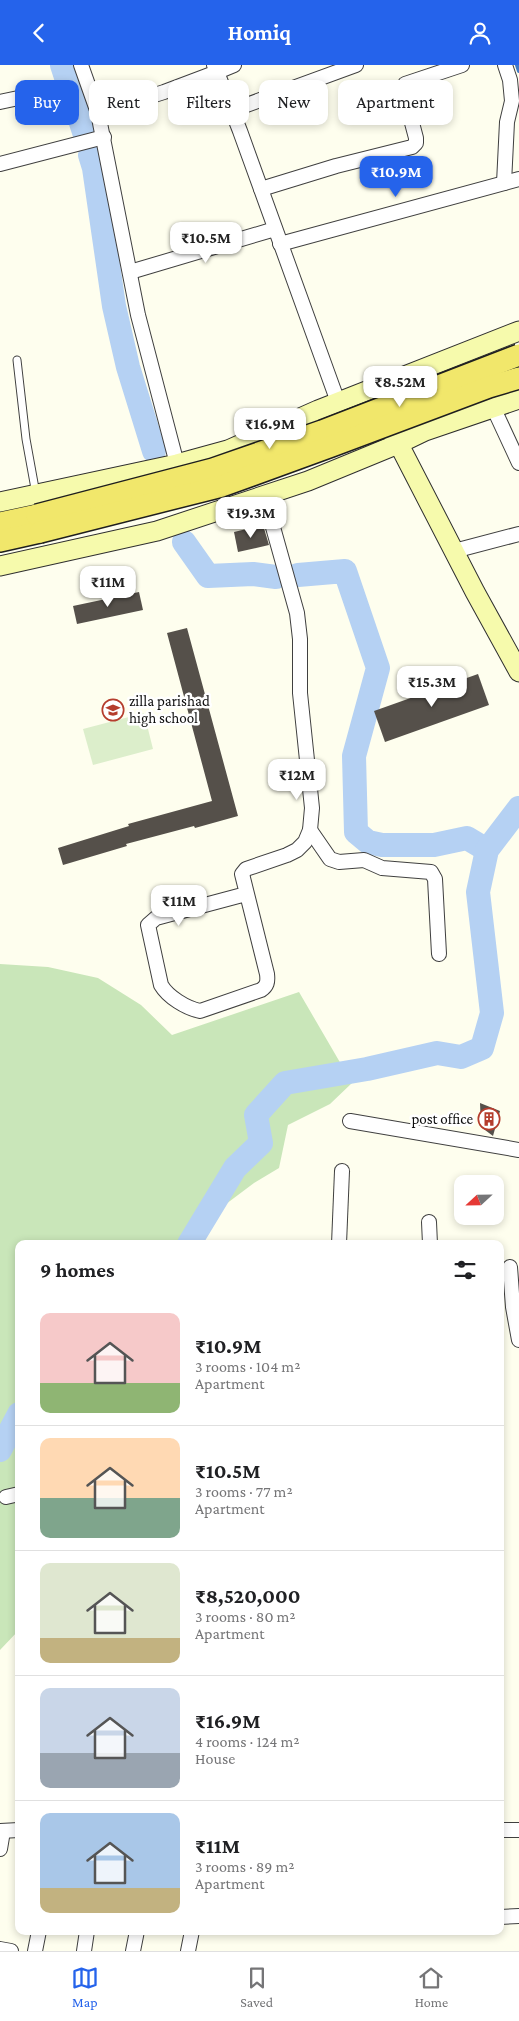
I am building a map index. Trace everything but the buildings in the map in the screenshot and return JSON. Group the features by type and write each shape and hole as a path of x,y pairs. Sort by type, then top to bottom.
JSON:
{"main road":[{"path":"0,523 214,469 322,431 519,355"},
{"path":"0,541 38,514 222,486 489,387 519,378"}],"street":[{"path":"81,65 89,88"},
{"path":"158,94 215,68 234,65"},
{"path":"249,104 356,65"},
{"path":"261,189 336,166 412,147 416,143 416,138 404,89 405,84 462,65"},
{"path":"504,183 507,122 512,101 510,80 505,65"},
{"path":"215,68 220,80"},
{"path":"0,102 15,99"},
{"path":"101,125 138,315 177,464"},
{"path":"238,125 338,402"},
{"path":"0,164 104,137"},
{"path":"280,244 519,179"},
{"path":"130,272 275,229"},
{"path":"0,502 38,514 177,464 228,450 338,402 519,331"},
{"path":"372,389 398,445 519,672"},
{"path":"0,566 157,531 308,481 398,445 425,431 519,399"},
{"path":"493,407 519,463"},
{"path":"246,894 156,918 148,925 161,985 171,997 194,1010 200,1011 266,987 268,981 267,974 242,874 246,869 287,855 298,849 305,842 310,830 312,809 300,693 299,631 296,613 264,495"},
{"path":"454,551 519,535"},
{"path":"310,830 330,859 339,861 364,860 382,868 431,872 435,879 438,954"},
{"path":"350,1121 519,1151"},
{"path":"339,1240 342,1171"},
{"path":"428,1222 430,1240"},
{"path":"510,1267 511,1307 519,1339"},
{"path":"0,1849 1,1831 15,1830"},
{"path":"504,1830 519,1830"},
{"path":"504,1917 519,1916"},
{"path":"35,1951 38,1935"},
{"path":"84,1951 86,1935"},
{"path":"133,1951 136,1935"},
{"path":"188,1951 191,1935"},
{"path":"0,1949 11,1951"}],"lane":[{"path":"17,360 26,439 38,514"}],"green space":[{"path":"144,713 153,749 93,765 83,729"},
{"path":"0,964 48,967 98,978 141,1005 172,1035 299,992 352,1083 330,1104 288,1125 279,1168 254,1183 218,1210 203,1240 15,1240 15,1634 0,1650"}],"waterway":[{"path":"62,65 84,132"},
{"path":"517,65 519,71"},
{"path":"90,155 94,168 114,306 128,367 154,451"},
{"path":"184,542 208,576 253,574 276,577"},
{"path":"298,575 345,571 378,668 354,756 356,832 368,842 382,845 434,845 467,838 487,850"},
{"path":"191,1240 235,1168 261,1143 256,1115 285,1083 367,1069 437,1053 461,1057 482,1048 492,1013 478,892 487,850 519,808"},
{"path":"0,1450 15,1422"}],"place":[{"name":"zilla parishad high school","path":"113,710"},
{"name":"post office","path":"489,1119"}]}
